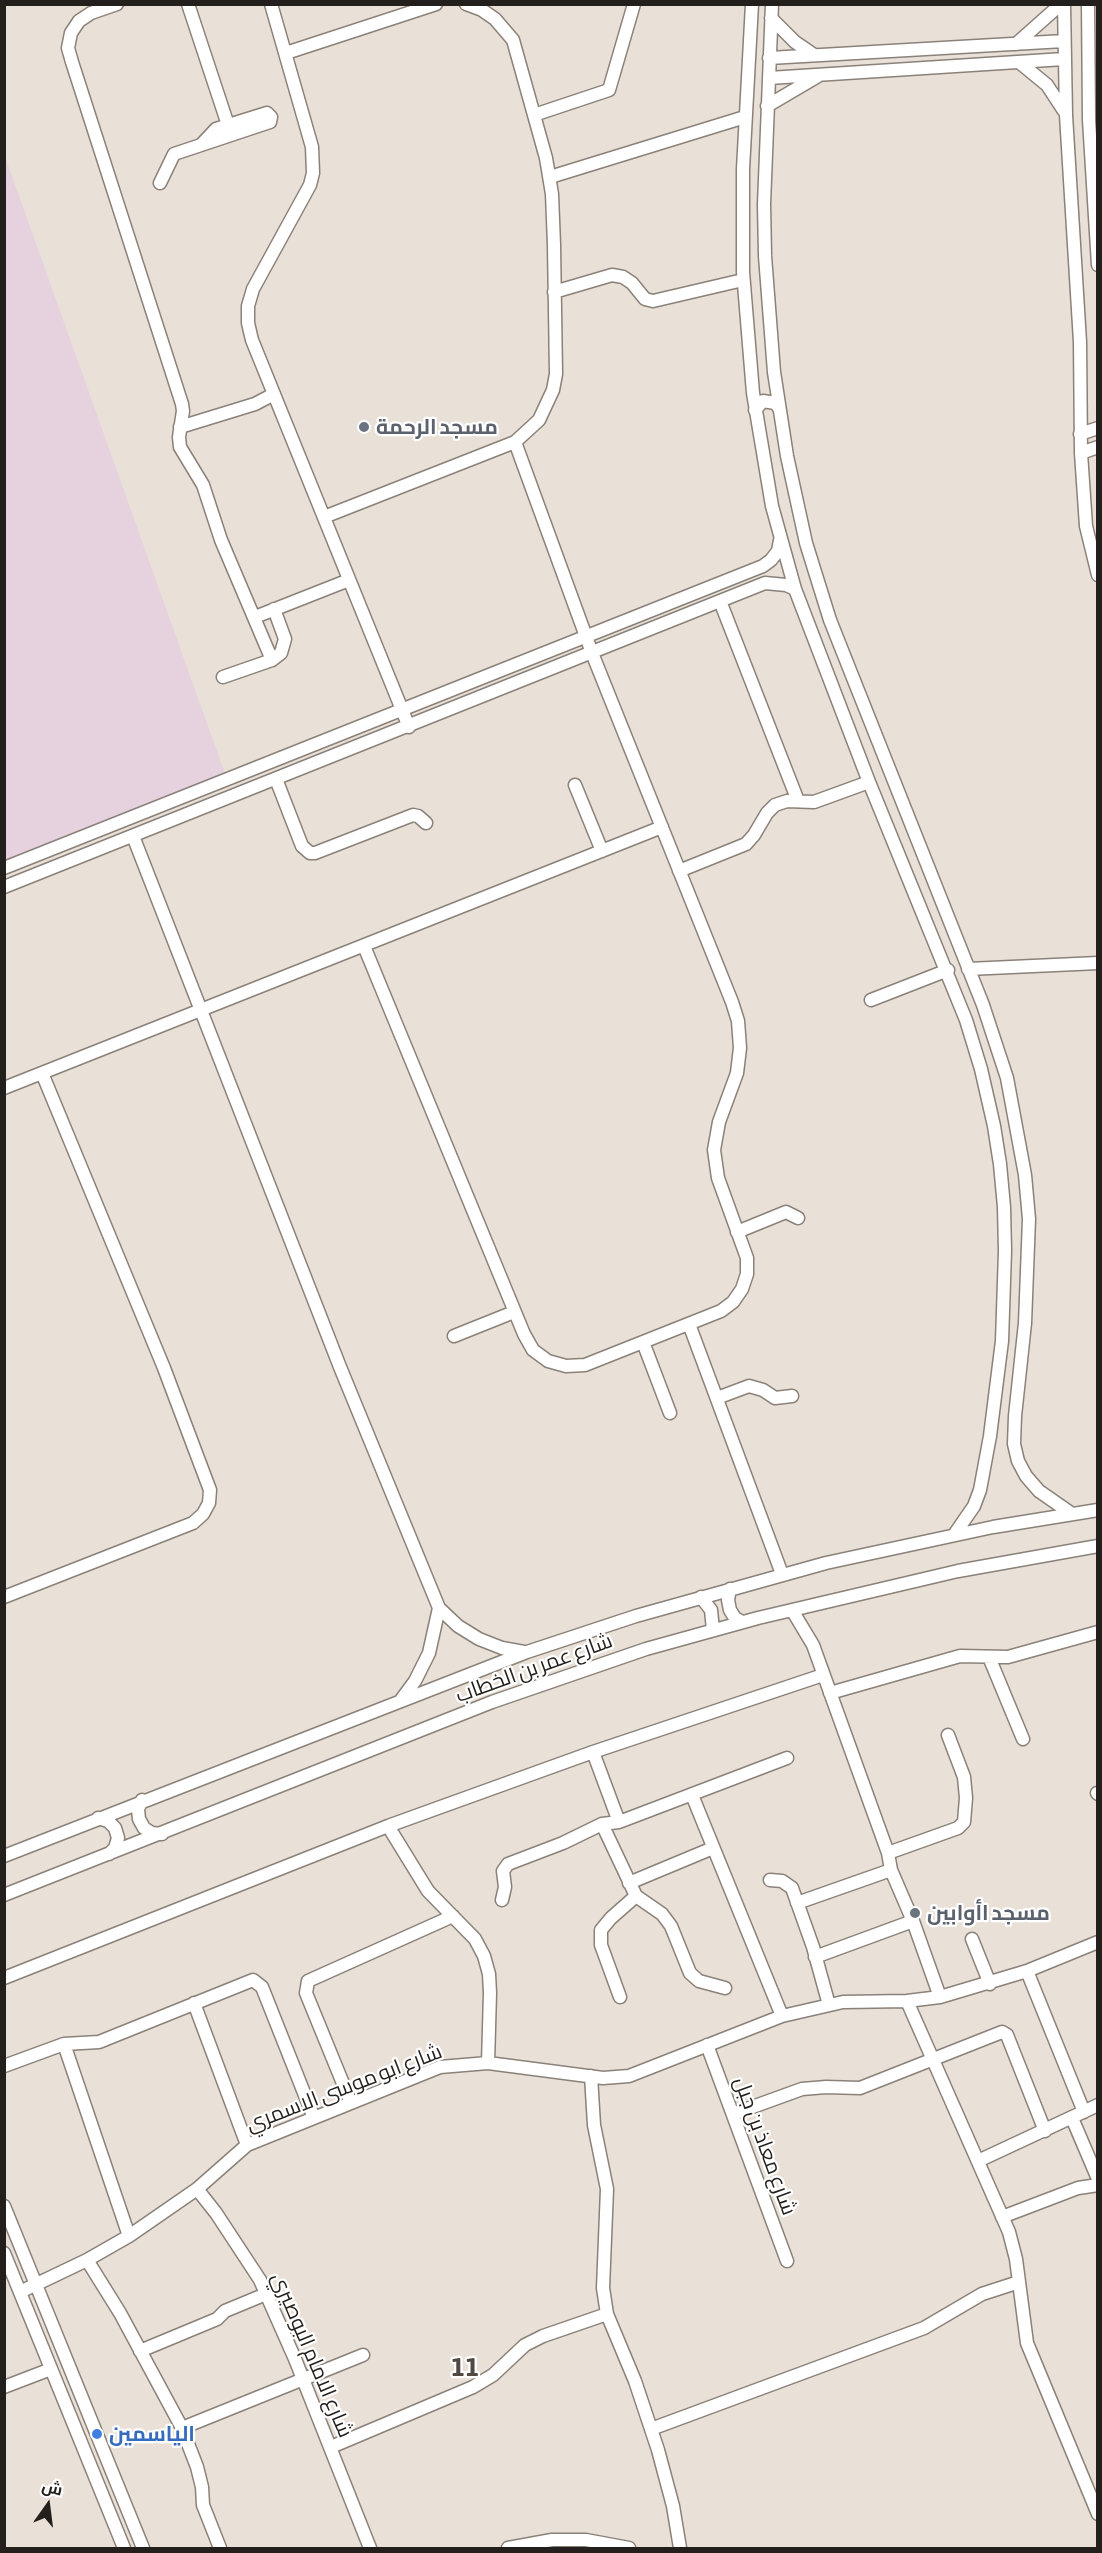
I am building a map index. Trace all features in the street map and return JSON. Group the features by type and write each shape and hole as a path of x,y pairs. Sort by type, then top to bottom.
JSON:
{"street":[{"path":"117,4 91,13 79,21 71,33 68,48 182,404 180,447 203,485 220,540 272,660"},
{"path":"160,183 174,154 201,145 236,126 188,4"},
{"path":"271,4 314,160 310,185 254,289 248,306 248,324 252,340 409,727"},
{"path":"286,53 436,4"},
{"path":"324,517 515,442 539,420 553,390 556,374 550,177 513,40 495,19 482,10 466,4"},
{"path":"534,115 609,90 634,4"},
{"path":"752,4 742,189 743,280 750,375 764,466 780,540 795,589 870,782 948,970 978,1059 994,1126 1004,1207 1005,1294 1002,1341 992,1426 980,1490 974,1506 954,1535"},
{"path":"772,4 764,225 774,372 787,456 814,572 830,620 996,1041 1016,1122 1025,1175 1029,1219 1025,1323 1014,1444 1017,1461 1026,1476 1039,1491 1072,1514"},
{"path":"1062,4 1066,115 1080,342 1081,453 1086,526 1098,575"},
{"path":"1016,44 1062,4"},
{"path":"1088,4 1089,120 1098,265"},
{"path":"771,18 795,42 814,55"},
{"path":"770,58 1064,41"},
{"path":"769,78 1064,59"},
{"path":"1019,62 1047,85 1066,115"},
{"path":"767,106 820,74"},
{"path":"550,177 746,117"},
{"path":"554,292 612,275 623,277 632,283 645,298 653,301 743,280"},
{"path":"750,375 766,379 774,372"},
{"path":"180,427 255,404 274,394"},
{"path":"755,410 763,401 775,403 779,408"},
{"path":"1080,434 1098,428"},
{"path":"364,945 514,1312 533,1350 548,1361 566,1366 585,1365 721,1311 733,1302 742,1289 747,1274 747,1258 718,1178 714,1150 719,1122 737,1073 740,1048 738,1021 592,653 515,442"},
{"path":"1081,453 1098,447"},
{"path":"4,867 763,566 778,551 780,540"},
{"path":"255,617 349,580"},
{"path":"4,887 765,583 786,585 795,589"},
{"path":"720,601 798,801"},
{"path":"223,677 272,660 281,653 285,644 274,609"},
{"path":"848,726 868,717"},
{"path":"276,779 302,846 309,853 315,853 413,815 426,823"},
{"path":"679,871 746,844 758,830 767,813 776,805 787,801 814,802 870,782"},
{"path":"575,785 602,851"},
{"path":"4,1088 662,827"},
{"path":"133,836 340,1367 439,1608 458,1626 479,1639 502,1648 527,1652"},
{"path":"968,969 1098,963"},
{"path":"871,1000 948,970"},
{"path":"4,1597 194,1523 206,1509 210,1490 164,1368 42,1073"},
{"path":"994,1126 1016,1122"},
{"path":"737,1232 786,1212 798,1218"},
{"path":"454,1336 514,1312"},
{"path":"688,1324 782,1574"},
{"path":"643,1342 670,1413"},
{"path":"717,1398 749,1386 763,1390 775,1398 792,1396"},
{"name":"شارع عمر بن الخطاب","path":"4,1856 142,1800 527,1652 782,1574 954,1535 1098,1510"},
{"name":"شارع عمر بن الخطاب","path":"4,1895 492,1702 607,1661 742,1622 958,1571 1098,1546"},
{"path":"730,1589 728,1600 730,1610 735,1618 742,1622"},
{"path":"701,1597 711,1610 713,1630"},
{"path":"400,1701 415,1681 429,1653 439,1608"},
{"path":"792,1610 813,1646 888,1852 891,1870 913,1921 940,1997"},
{"path":"830,1693 960,1656 1008,1657 1098,1632"},
{"path":"989,1657 1023,1739"},
{"path":"4,1978 388,1826 593,1752 824,1675"},
{"path":"888,1852 958,1828 964,1822 965,1784 948,1735"},
{"path":"593,1752 619,1822"},
{"path":"502,1900 505,1887 503,1871 508,1864 563,1843 602,1824 619,1822 787,1758"},
{"path":"692,1795 782,2016"},
{"path":"142,1800 138,1809 139,1819 144,1828 152,1833 162,1834"},
{"path":"98,1818 108,1821 115,1828 118,1838 115,1848 108,1855"},
{"path":"602,1824 636,1896 667,1920 690,1973 694,1978 705,1983 725,1988"},
{"path":"388,1826 428,1891 475,1939 484,1956 489,1974 488,2063"},
{"path":"629,1883 713,1848"},
{"path":"797,1903 891,1870"},
{"path":"770,1881 776,1879 788,1884 797,1903 829,2005"},
{"path":"620,1997 601,1945 601,1930 636,1896"},
{"path":"351,2103 306,1993 308,1981 453,1916"},
{"path":"815,1957 913,1921"},
{"path":"972,1939 990,1984"},
{"name":"شارع ابو موسى الاسمري","path":"20,2292 87,2260 129,2236 197,2189 247,2145 440,2067 488,2063 591,2076 614,2078 629,2076 782,2016 829,2005 940,1997 990,1984 1098,1942"},
{"path":"1027,1971 1084,2112"},
{"path":"4,2066 64,2044 99,2042 253,1980 260,1984 314,2118"},
{"path":"907,2001 1013,2244 1027,2343 1098,2514"},
{"path":"194,2003 247,2145"},
{"path":"733,2114 802,2089 860,2088 1000,2032 1006,2033 1045,2131"},
{"path":"64,2044 129,2236"},
{"name":"شارع معاذ بن جبل","path":"707,2045 787,2261"},
{"path":"591,2076 594,2125 607,2189 603,2288 607,2314 635,2381 651,2429 673,2506 680,2548"},
{"path":"978,2162 1098,2106"},
{"path":"1072,2118 1098,2179"},
{"path":"1002,2217 1078,2188 1098,2186"},
{"name":"شارع الامام البوصيري","path":"197,2189 227,2230 266,2294 331,2447 370,2548"},
{"path":"4,2206 143,2548"},
{"path":"4,2253 124,2548"},
{"path":"87,2260 182,2428 197,2467 202,2487 203,2505 220,2548"},
{"path":"651,2429 924,2328 982,2294 1019,2282"},
{"path":"140,2352 217,2319 225,2311 266,2294"},
{"path":"331,2447 473,2387 493,2375 525,2345 543,2336 607,2314"},
{"path":"182,2428 363,2355"},
{"path":"4,2387 51,2369"},
{"path":"508,2548 552,2540 586,2540 629,2548"}],"shaded area":[{"path":"4,154 229,785 5,874 4,874"}],"place":[{"name":"مسجد الرحمة","path":"364,427"},
{"name":"مسجد اأوابين","path":"915,1913"},
{"name":"الياسمين","path":"97,2434"}],"district":[{"name":"11","path":"466,2367"}]}
